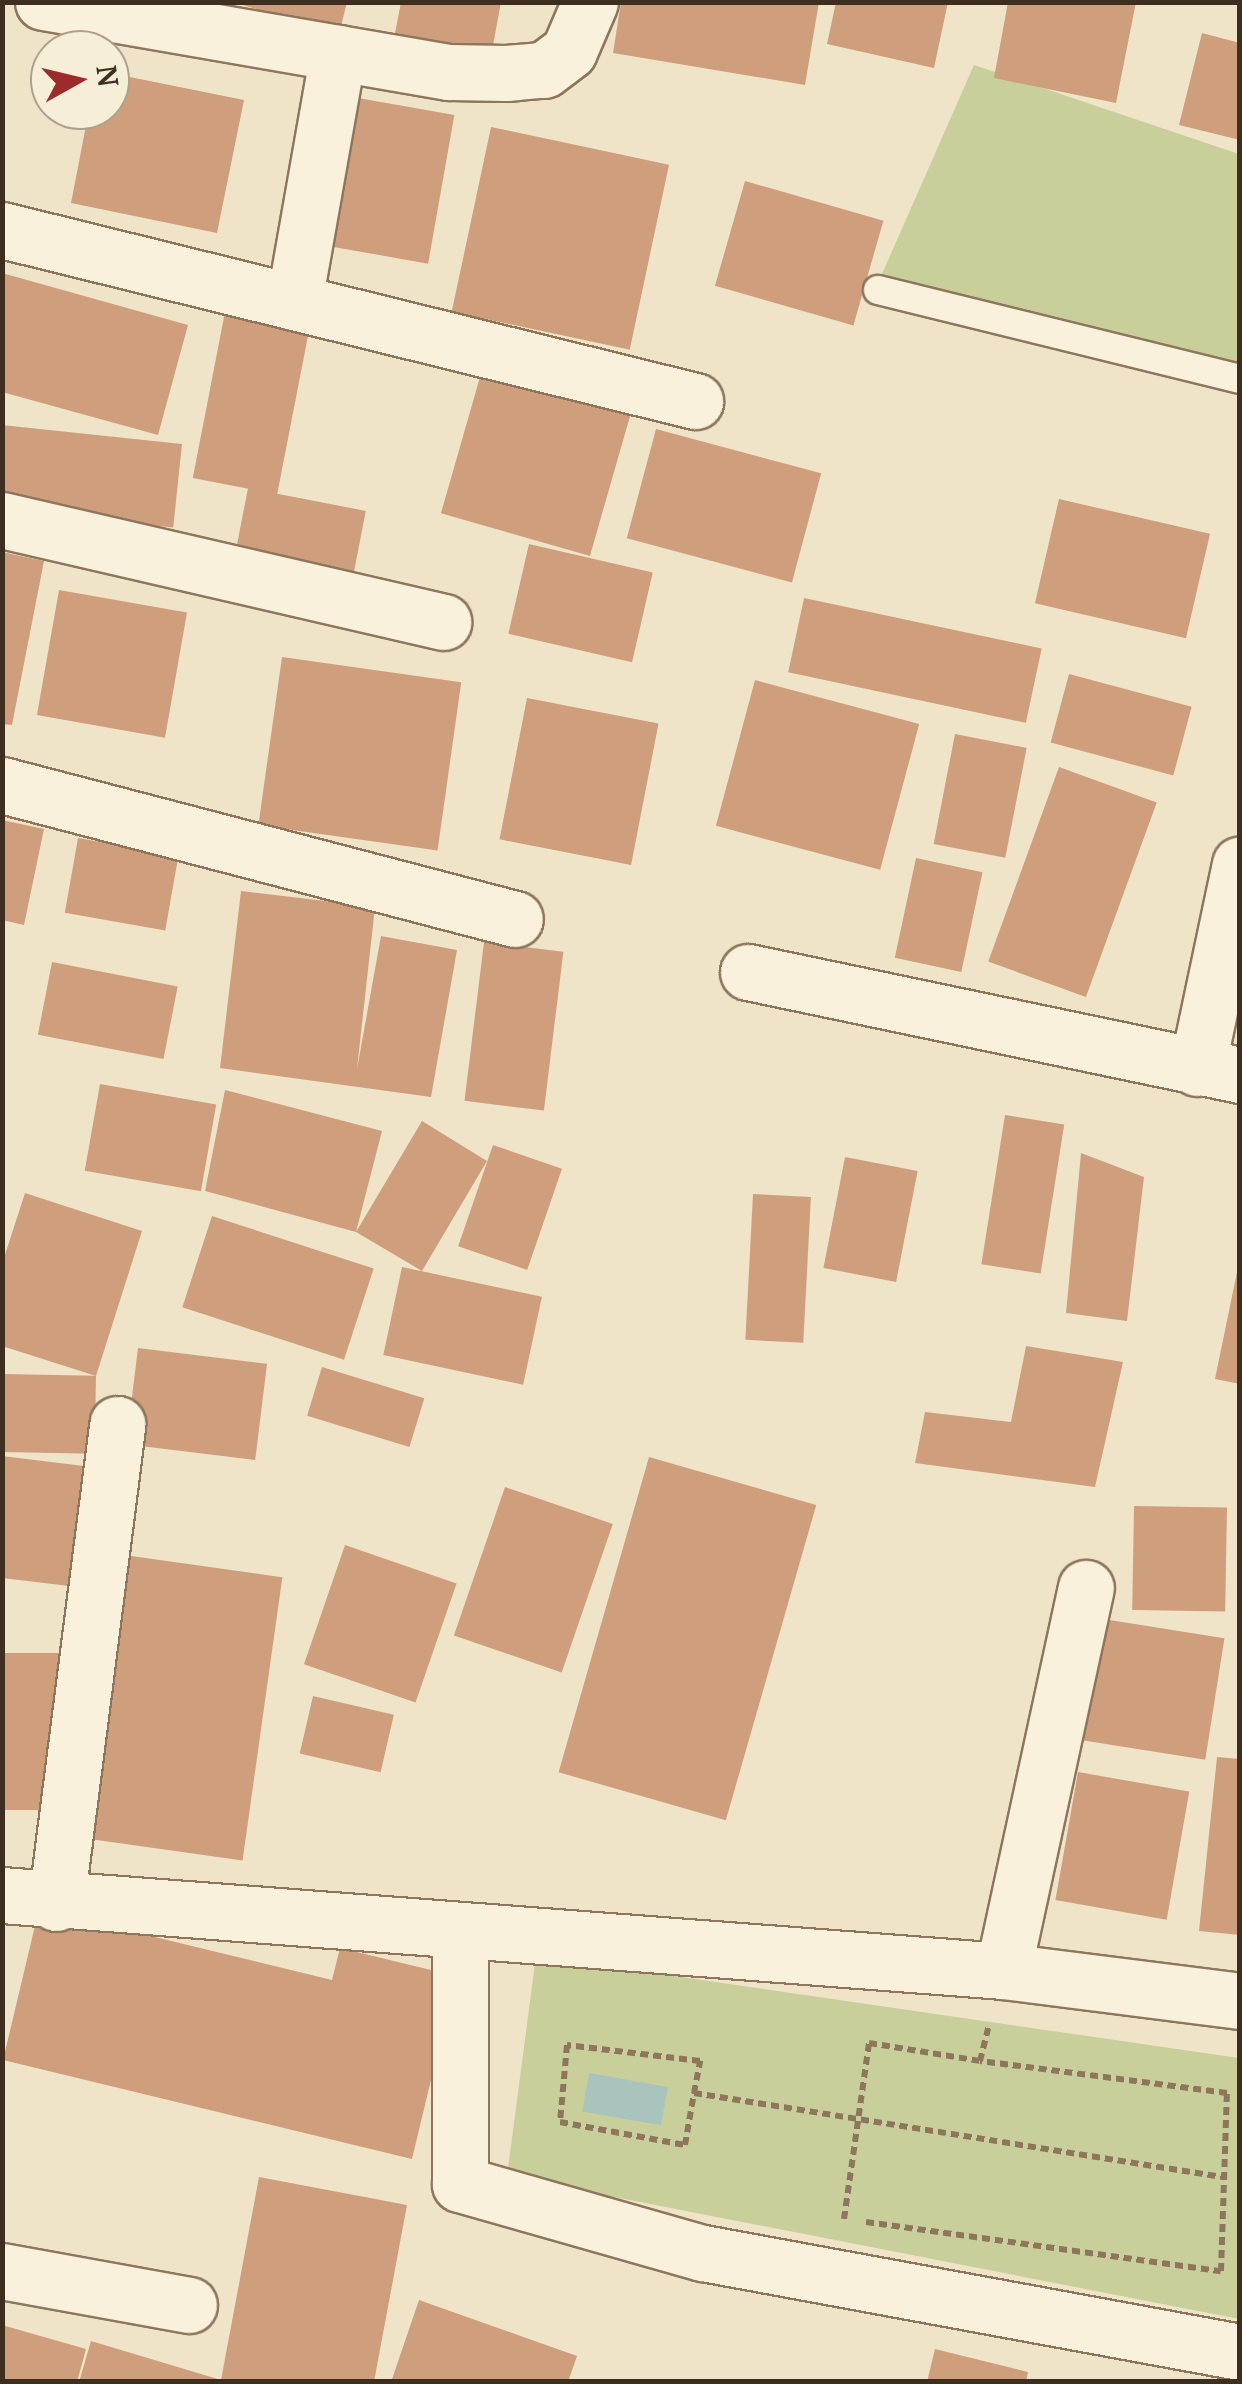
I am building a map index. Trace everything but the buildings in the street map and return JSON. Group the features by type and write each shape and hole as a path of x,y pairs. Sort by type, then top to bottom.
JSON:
{"street":[{"path":"44,2 449,72 544,70 569,51 590,2"},
{"path":"294,302 338,54"},
{"path":"2,230 695,402"},
{"path":"2,520 443,622"},
{"path":"2,785 515,919"},
{"path":"748,972 1218,1072 1240,864"},
{"path":"56,1903 117,1424"},
{"path":"1002,1971 1086,1588"},
{"path":"2,1894 56,1903 1002,1971 1240,2001"},
{"path":"460,1934 460,2184 703,2253 1240,2352"},
{"path":"2,2272 189,2305"}],"lane":[{"path":"878,290 1240,379"}],"path":[{"path":"980,2060 1002,1971"},
{"path":"870,2044 1227,2093 1222,2272 838,2218 856,2118 870,2044"},
{"path":"567,2045 700,2060 694,2093 685,2145 560,2122 567,2045"},
{"path":"694,2093 1222,2178"}],"green space":[{"path":"974,65 1239,154 1239,376 882,274"},
{"path":"536,1956 1239,2058 1239,2319 507,2176"}],"water":[{"path":"589,2073 668,2087 661,2125 582,2111"}]}
